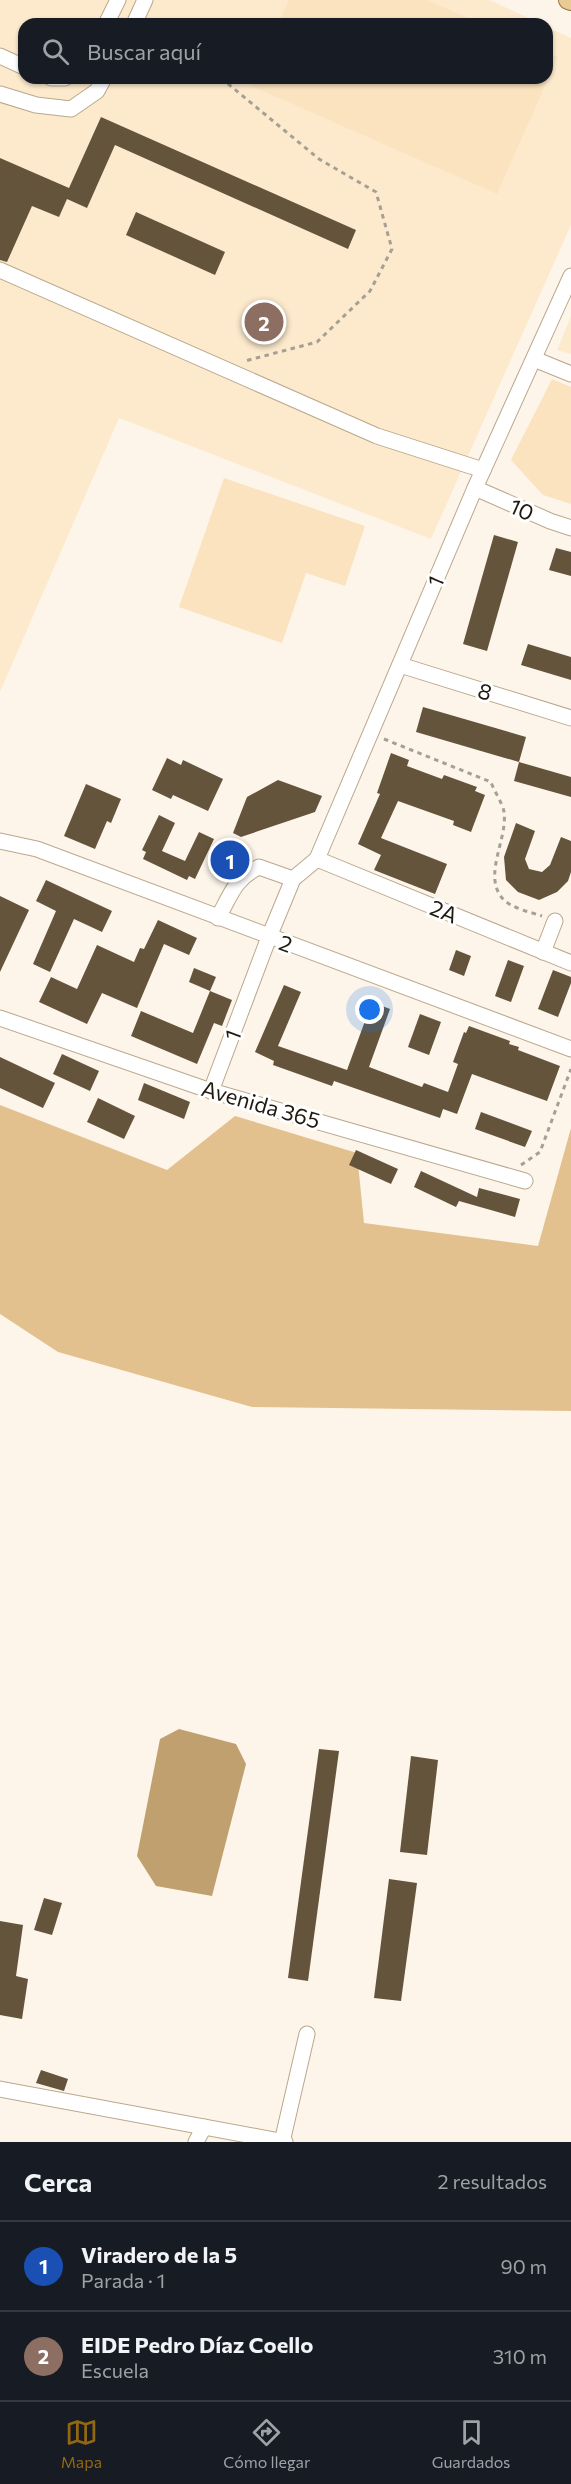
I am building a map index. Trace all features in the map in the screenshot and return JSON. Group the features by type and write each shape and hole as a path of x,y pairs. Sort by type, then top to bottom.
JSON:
{"street":[{"path":"109,18 118,0"},
{"path":"137,18 145,0"},
{"path":"0,57 18,64"},
{"path":"0,94 36,105 71,109 97,91 101,84"},
{"path":"0,270 377,436 483,470"},
{"name":"1","path":"211,1091 293,879 317,859 475,488 571,276"},
{"path":"534,358 571,374"},
{"name":"10","path":"475,488 571,528"},
{"name":"8","path":"400,665 571,718"},
{"name":"2","path":"0,841 36,849 571,1049"},
{"name":"2A","path":"317,859 571,963"},
{"path":"218,918 244,873 259,867 293,879"},
{"path":"543,952 555,921"},
{"name":"Avenida 365","path":"0,1018 211,1091 525,1181"},
{"path":"0,2089 284,2142 307,2034"},
{"path":"196,2142 204,2127"}],"path":[{"path":"220,367 317,342 370,291 392,249 376,192 319,159 228,84"},
{"path":"370,733 491,782 504,811 503,835 493,876 503,899 522,909 555,921"},
{"path":"505,1175 540,1152 571,1068"}],"shaded area":[{"path":"0,0 490,0 528,18 18,18 18,84 553,84 553,30 571,38 571,225 431,539 119,418 0,692"},
{"path":"289,0 428,0 468,18 281,18"},
{"path":"553,55 558,57 553,68"},
{"path":"252,84 546,84 497,194 251,86"},
{"path":"571,316 571,354 557,350"},
{"path":"552,379 571,387 571,504 543,495 511,460"},
{"path":"224,478 365,526 345,586 306,573 282,643 179,607"},
{"path":"0,1105 167,1170 235,1116 357,1153 364,1223 538,1246 571,1128 571,1411 252,1407 58,1352 0,1314"},
{"path":"179,1729 236,1744 246,1764 212,1896 156,1886 137,1856 160,1739"}],"building":[{"path":"101,117 356,230 348,249 115,145 87,208 67,199 59,217 32,206 7,262 0,260 0,158 69,188"},
{"path":"136,212 225,252 215,275 126,235"},
{"path":"494,535 518,542 487,651 463,644"},
{"path":"556,548 571,552 571,576 549,570"},
{"path":"528,644 571,657 571,680 521,665"},
{"path":"423,707 526,737 519,762 416,732"},
{"path":"391,753 409,760 407,766 442,779 444,775 477,787 475,791 485,795 471,832 453,825 454,821 398,801 381,838 447,864 435,894 374,870 381,855 358,844 380,794 377,793"},
{"path":"167,758 181,765 183,760 223,779 208,811 173,795 171,799 152,790"},
{"path":"519,762 571,777 571,797 514,781"},
{"path":"278,780 322,796 315,812 241,837 233,833 247,797"},
{"path":"86,784 121,799 111,823 107,821 95,849 64,836"},
{"path":"159,815 175,823 162,851 185,861 199,832 214,839 195,879 189,876 187,880 143,859 146,852 142,850"},
{"path":"516,823 535,831 525,859 529,869 542,872 550,865 561,837 571,841 571,872 568,881 557,892 539,900 518,892 506,880 504,857"},
{"path":"46,880 112,911 102,932 74,919 50,972 33,964 56,911 36,901"},
{"path":"0,896 29,910 0,972"},
{"path":"158,920 197,938 189,955 164,944 137,1008 102,993 87,1024 39,1002 51,977 77,989 97,945 134,962 140,948 144,949"},
{"path":"456,950 471,956 464,976 449,970"},
{"path":"508,960 524,966 511,1002 495,996"},
{"path":"194,968 216,977 210,991 189,982"},
{"path":"553,970 571,977 571,983 558,1017 538,1009"},
{"path":"284,985 301,992 278,1046 347,1070 372,1002 390,1009 369,1067 422,1087 424,1083 448,1092 458,1064 453,1062 464,1032 466,1033 469,1026 510,1041 509,1044 519,1047 518,1050 560,1066 547,1101 472,1074 457,1114 443,1109 440,1118 334,1081 332,1086 273,1065 274,1061 255,1052"},
{"path":"210,991 232,1000 222,1026 214,1023 197,1064 131,1036 141,1011 193,1033"},
{"path":"420,1014 441,1022 429,1055 408,1047"},
{"path":"62,1054 99,1071 90,1091 53,1074"},
{"path":"0,1057 55,1083 43,1108 0,1088"},
{"path":"144,1083 190,1102 184,1119 138,1100"},
{"path":"98,1098 135,1116 124,1139 87,1122"},
{"path":"481,1112 532,1131 525,1147 475,1129"},
{"path":"356,1150 398,1169 391,1184 349,1165"},
{"path":"421,1171 477,1197 479,1188 520,1199 515,1217 459,1201 456,1207 414,1187"},
{"path":"319,1749 339,1751 308,1981 288,1978"},
{"path":"411,1756 438,1760 427,1855 400,1852"},
{"path":"389,1879 417,1883 401,2001 374,1998"},
{"path":"44,1898 62,1903 52,1935 34,1930"},
{"path":"0,1921 23,1925 16,1976 28,1979 22,2019 0,2015"},
{"path":"41,2070 68,2079 64,2091 36,2083"}],"place":[{"name":"EIDE Pedro Díaz Coello","path":"264,322"},
{"name":"Viradero de la 5","path":"230,860"}]}
